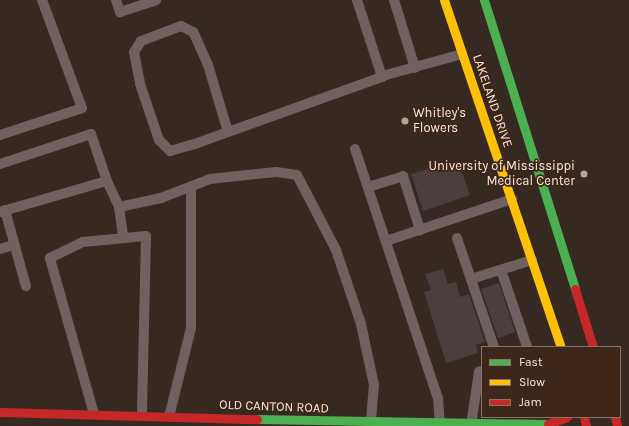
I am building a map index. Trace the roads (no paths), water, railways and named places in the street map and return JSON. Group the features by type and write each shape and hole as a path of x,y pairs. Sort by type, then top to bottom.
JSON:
{"main road":[{"name":"LAKELAND DRIVE","path":"444,0 512,199 558,346"},
{"name":"LAKELAND DRIVE","path":"484,0 593,346"},
{"name":"OLD CANTON ROAD","path":"1,412 94,414 349,424 372,422 471,425 552,425 565,418"}],"lane":[{"path":"0,135 82,108 42,0"},
{"path":"116,0 120,12 156,0"},
{"path":"357,0 382,77"},
{"path":"394,0 415,68"},
{"path":"228,132 208,65 193,32 181,26 140,41 134,52 140,84 159,140 170,151 228,132 382,77 462,54"},
{"path":"0,164 91,134 107,180 119,207 123,236"},
{"path":"355,149 438,398 440,424"},
{"path":"119,207 161,198 210,179 276,172 297,175 336,250 361,324 374,385 372,422"},
{"path":"368,188 402,176 420,230"},
{"path":"26,286 2,211 107,180"},
{"path":"169,417 191,328 190,187"},
{"path":"386,241 512,199"},
{"path":"94,414 50,258 83,242 123,236 146,236 142,416"},
{"path":"457,238 471,279 483,307 494,346"},
{"path":"0,249 14,245"},
{"path":"471,279 532,260"},
{"path":"501,270 516,324 527,346"},
{"path":"471,425 479,372 481,371"},
{"path":"1,412 7,426"}],"place":[{"name":"Whitley's Flowers","path":"405,121"},
{"name":"University of Mississippi Medical Center","path":"584,174"}]}
